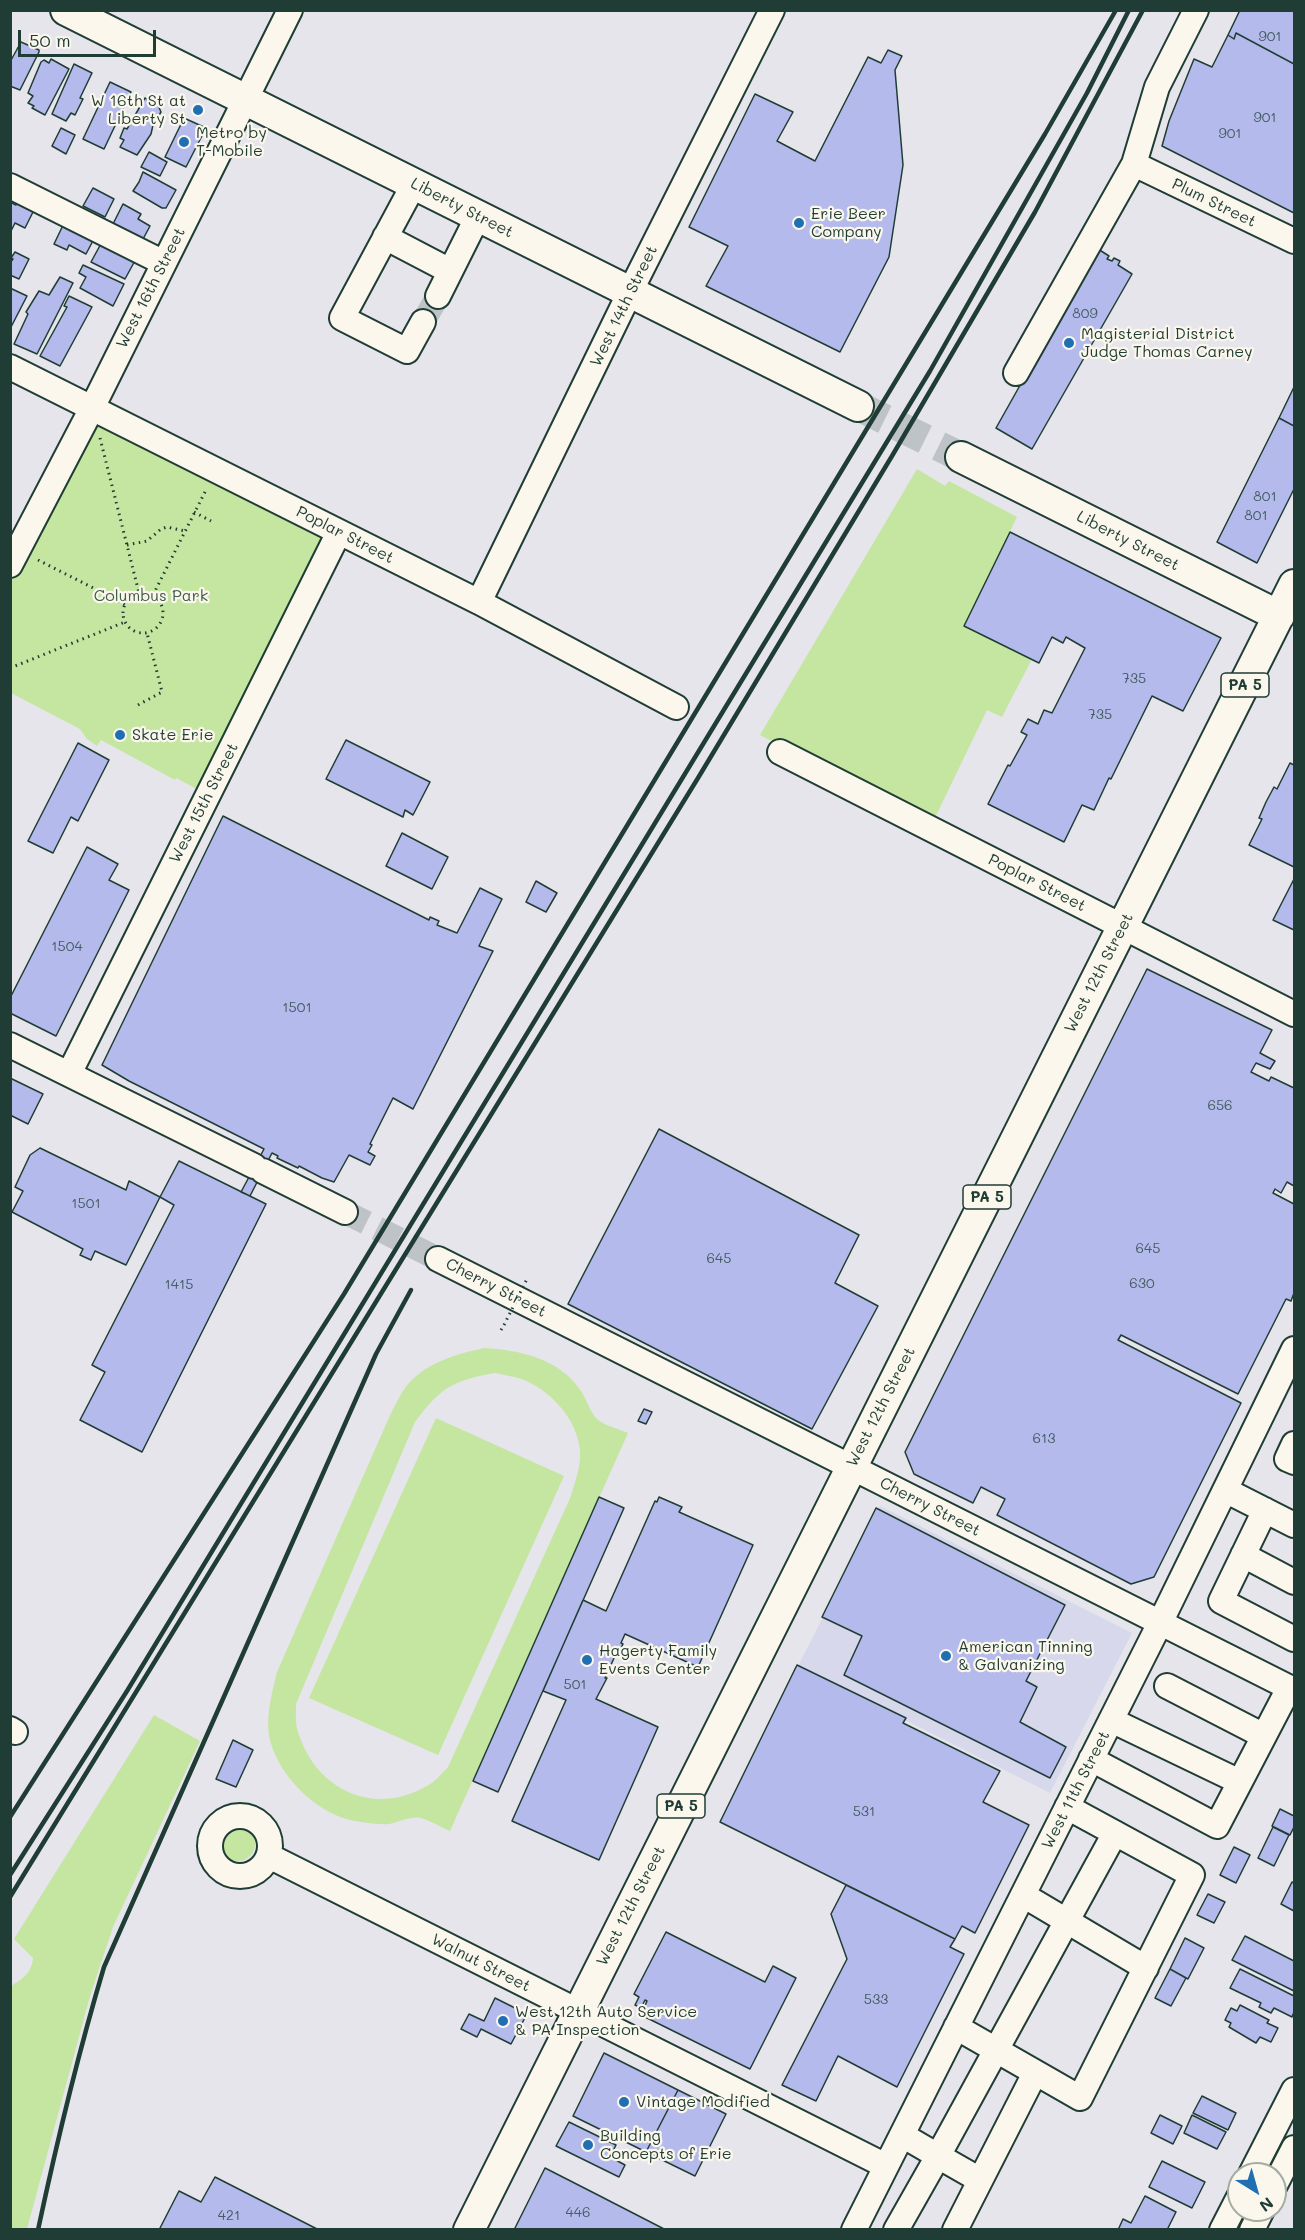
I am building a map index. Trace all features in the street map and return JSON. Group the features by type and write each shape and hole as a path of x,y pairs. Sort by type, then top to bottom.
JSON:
{"main road":[{"name":"Liberty Street","path":"66,10 858,406"},
{"name":"Liberty Street","path":"961,458 1287,620"},
{"name":"West 12th Street","path":"469,2229 1122,927 1287,620 1294,585"}],"street":[{"name":"West 16th Street","path":"10,565 92,408 290,10"},
{"name":"West 14th Street","path":"479,602 630,292 772,10"},
{"path":"1016,373 1134,164 1157,87 1196,10"},
{"name":"Plum Street","path":"1134,164 1294,241"},
{"path":"414,184 342,318 407,351 423,322"},
{"path":"10,186 164,263"},
{"path":"438,296 478,216"},
{"path":"385,237 450,271"},
{"name":"Poplar Street","path":"10,367 479,602 676,707"},
{"name":"West 15th Street","path":"69,1074 339,532"},
{"name":"Poplar Street","path":"780,752 1294,1014"},
{"path":"10,1045 345,1212"},
{"name":"Cherry Street","path":"438,1259 1292,1689"},
{"name":"West 11th Street","path":"854,2229 1160,1623 1294,1349"},
{"path":"1294,1444 1287,1459 1294,1462"},
{"path":"1225,1490 1294,1525"},
{"path":"1265,1510 1221,1601 1294,1639"},
{"path":"1243,1555 1294,1582"},
{"path":"1167,1686 1264,1736"},
{"path":"1091,1759 1217,1826 1264,1736 1292,1689"},
{"path":"1111,1720 1240,1782"},
{"path":"956,2027 1080,2098 1146,1968 1192,1875 1067,1807"},
{"path":"896,2229 1115,1833"},
{"name":"Walnut Street","path":"269,1856 886,2166"},
{"path":"1023,1895 1146,1968"},
{"path":"955,2229 1035,2073"},
{"path":"1257,2162 1294,2090"},
{"path":"902,2135 980,2180"},
{"path":"1287,2162 1294,2148"}],"path":[{"path":"100,437 139,593"},
{"path":"153,595 206,490"},
{"path":"194,512 211,521"},
{"path":"127,545 147,540 167,527 185,531"},
{"path":"38,560 125,604"},
{"path":"139,593 153,595 161,604 163,617 156,628 147,633 132,630 125,622 122,613 125,604 139,593"},
{"path":"10,668 125,622"},
{"path":"138,705 162,692 147,633"},
{"path":"501,1330 526,1279"}],"shaded area":[{"name":"American Tinning & Galvanizing","path":"880,1506 1132,1633 1050,1793 798,1666"}],"green space":[{"name":"Columbus Park","path":"92,408 339,532 208,795 101,740 97,746 87,739 80,729 11,693 10,565"},
{"path":"917,469 945,486 949,481 1017,517 964,625 1032,659 1002,717 987,710 932,824 760,735"},
{"path":"484,1348 536,1357 560,1369 579,1388 598,1420 628,1433 450,1831 421,1818 410,1818 386,1824 346,1819 317,1805 304,1794 283,1769 275,1755 268,1723 277,1672 401,1394 413,1379 431,1366","holes":["494,1373 518,1378 532,1384 552,1398 568,1417 578,1439 580,1451 579,1468 571,1496 448,1767 436,1780 407,1795 387,1799 367,1798 332,1783 318,1769 306,1752 297,1729 296,1704 415,1422 432,1401 448,1388 467,1379"]},
{"path":"436,1418 564,1476 438,1755 309,1698"},
{"path":"154,1715 200,1741 113,1927 90,1996 27,2229 11,2229 11,1986 26,1975 33,1958 14,1939"},
{"path":"238,1827 250,1832 255,1844 250,1856 238,1861 226,1856 221,1844 226,1832"}],"building":[{"path":"1240,10 1294,10 1294,64 1236,33 1234,39 1228,35"},
{"path":"1236,33 1294,64 1294,213 1162,146 1169,121 1194,59 1212,67 1228,35 1234,39"},
{"path":"21,42 39,52 20,90 10,86 10,62"},
{"path":"888,50 902,56 895,70 903,165 889,257 840,352 706,286 728,246 689,227 755,94 793,112 777,141 815,161 868,57 881,63"},
{"path":"51,59 69,69 45,115 28,103 33,96 28,93 41,62 44,60 49,63"},
{"path":"74,64 92,73 75,115 71,113 66,121 52,114"},
{"path":"110,82 131,92 104,149 83,139"},
{"path":"145,98 158,105 161,112 153,125 151,134 137,155 120,147 124,140 120,138 124,128 127,129"},
{"path":"184,118 206,128 186,167 165,157"},
{"path":"61,128 75,135 66,154 52,146"},
{"path":"149,152 167,162 160,176 141,167"},
{"path":"143,172 176,190 166,208 162,208 133,191"},
{"path":"93,188 114,199 105,217 83,206"},
{"path":"20,197 36,206 25,228 15,223 10,233 10,202 16,205"},
{"path":"123,204 141,214 138,219 150,226 142,241 112,226"},
{"path":"66,219 96,235 86,254 69,245 67,250 54,244"},
{"path":"103,240 137,257 125,279 91,262"},
{"path":"1098,249 1109,256 1107,259 1112,261 1114,258 1120,261 1118,265 1132,274 1032,449 996,428"},
{"path":"15,252 29,259 19,279 10,275 10,263 13,259 11,258"},
{"path":"83,265 124,284 113,306 80,288 86,277 79,273"},
{"path":"60,277 73,283 37,354 14,344 28,314 26,312 39,291 49,295"},
{"path":"10,288 27,296 10,329"},
{"path":"69,296 92,307 60,366 40,356 67,307 64,306"},
{"path":"1294,387 1294,426 1279,418"},
{"path":"1279,418 1294,426 1294,489 1257,563 1217,542"},
{"path":"1010,532 1221,638 1183,711 1152,696 1094,810 1082,805 1064,842 988,804 1027,735 1021,732 1028,719 1038,724 1044,710 1052,713 1085,648 1066,637 1063,643 1052,637 1039,663 964,626"},
{"path":"346,740 430,782 413,815 405,810 403,817 326,779"},
{"path":"78,743 109,760 78,821 71,817 53,853 28,841"},
{"path":"1290,763 1294,765 1294,867 1249,845 1262,819 1259,818 1266,802 1274,787 1277,789"},
{"path":"223,816 429,920 430,917 439,921 437,925 457,933 480,888 502,899 479,946 493,951 413,1109 393,1098 370,1144 372,1145 368,1152 375,1156 370,1165 349,1155 334,1182 299,1166 298,1168 277,1158 278,1156 272,1153 250,1196 241,1192 264,1149 102,1065"},
{"path":"402,833 448,857 432,889 386,866"},
{"path":"87,847 118,864 109,880 129,890 56,1036 10,1013 10,998"},
{"path":"1294,879 1294,930 1273,920"},
{"path":"536,881 557,893 546,912 526,902"},
{"path":"1147,969 1272,1030 1260,1053 1275,1061 1270,1069 1256,1063 1251,1072 1269,1081 1271,1077 1294,1088 1294,1186 1287,1182 1281,1193 1275,1189 1273,1193 1294,1204 1294,1293 1291,1301 1286,1299 1238,1394 1121,1335 1118,1340 1241,1403 1154,1577 1131,1584 997,1515 1005,1499 981,1487 973,1503 914,1474 905,1452"},
{"path":"10,1078 43,1094 28,1124 10,1115"},
{"path":"659,1129 859,1235 835,1283 878,1306 812,1429 568,1304"},
{"path":"40,1148 126,1190 129,1181 160,1197 126,1265 95,1251 91,1260 80,1255 83,1249 12,1212 23,1191 15,1187 30,1155"},
{"path":"179,1161 266,1204 142,1452 80,1420 105,1372 92,1365 174,1205 160,1197"},
{"path":"644,1409 652,1412 646,1424 638,1421"},
{"path":"599,1497 624,1508 498,1792 473,1781"},
{"path":"659,1497 682,1507 679,1512 753,1545 698,1667 625,1634 621,1643 623,1644 617,1657 615,1656 596,1699 658,1727 599,1860 512,1821 566,1700 543,1691 583,1600 606,1611 655,1501 657,1502"},
{"name":"American Tinning & Galvanizing","path":"876,1508 1065,1605 1026,1681 1037,1687 1020,1722 1066,1747 1050,1778 844,1675 862,1636 822,1617"},
{"path":"797,1665 906,1718 903,1723 1000,1771 983,1802 1029,1825 975,1933 962,1926 955,1939 720,1822"},
{"path":"233,1740 253,1750 236,1787 216,1779"},
{"path":"1280,1809 1294,1816 1294,1827 1290,1835 1272,1826"},
{"path":"1273,1827 1289,1835 1274,1866 1258,1858"},
{"path":"1234,1847 1250,1855 1236,1883 1220,1875"},
{"path":"1292,1882 1294,1883 1294,1911 1281,1904"},
{"path":"846,1885 955,1939 950,1947 964,1954 897,2087 838,2056 816,2101 782,2085 847,1959 831,1914"},
{"path":"1208,1894 1225,1902 1214,1923 1197,1915"},
{"path":"666,1932 765,1982 773,1966 796,1978 750,2069 641,2015 647,2001 645,2000 641,2008 635,2005 639,1997 634,1994"},
{"path":"1245,1936 1294,1961 1294,1991 1232,1960"},
{"path":"1185,1938 1204,1948 1188,1979 1170,1969"},
{"path":"1170,1969 1186,1978 1171,2006 1155,1998"},
{"path":"1240,1969 1294,1996 1292,2017 1274,2008 1271,2013 1259,2007 1261,2003 1230,1988"},
{"path":"495,1998 527,2014 511,2044 481,2029 477,2037 461,2029 469,2014 484,2021"},
{"path":"1240,2005 1269,2020 1267,2023 1278,2028 1271,2042 1260,2037 1256,2043 1229,2027 1231,2023 1225,2020 1231,2008 1237,2011"},
{"path":"604,2053 678,2090 646,2152 573,2116"},
{"path":"678,2090 726,2114 695,2176 646,2152"},
{"path":"1202,2096 1236,2113 1228,2130 1193,2113"},
{"path":"1160,2115 1182,2126 1173,2144 1151,2133"},
{"path":"1192,2115 1226,2132 1217,2149 1184,2133"},
{"path":"569,2122 616,2145 610,2157 625,2165 619,2177 556,2146"},
{"path":"1162,2161 1205,2182 1192,2208 1149,2187"},
{"path":"545,2168 596,2194 666,2230 514,2230"},
{"path":"215,2177 319,2230 159,2230 179,2191 201,2202"},
{"path":"1145,2196 1176,2212 1168,2228 1171,2230 1118,2230 1123,2219 1131,2223"}],"tunnel":[{"path":"423,322 438,296"},
{"path":"858,406 961,457"},
{"path":"345,1212 438,1259"}],"railway":[{"path":"10,1817 344,1294 1045,134 1116,10"},
{"path":"10,1875 127,1691 930,371 1087,93 1129,10"},
{"path":"10,1897 698,778 892,456 1035,212 1143,10"},
{"path":"38,2230 68,2098 104,1967 376,1354 411,1290"}],"place":[{"name":"W 16th St at Liberty St","path":"198,110"},
{"name":"Metro by T-Mobile","path":"184,142"},
{"name":"Erie Beer Company","path":"799,223"},
{"name":"Magisterial District Judge Thomas Carney","path":"1069,343"},
{"name":"Skate Erie","path":"120,735"},
{"name":"American Tinning & Galvanizing","path":"946,1656"},
{"name":"Hagerty Family Events Center","path":"587,1660"},
{"name":"West 12th Auto Service & PA Inspection","path":"503,2021"},
{"name":"Vintage Modified","path":"624,2102"},
{"name":"Building Concepts of Erie","path":"588,2145"}]}
